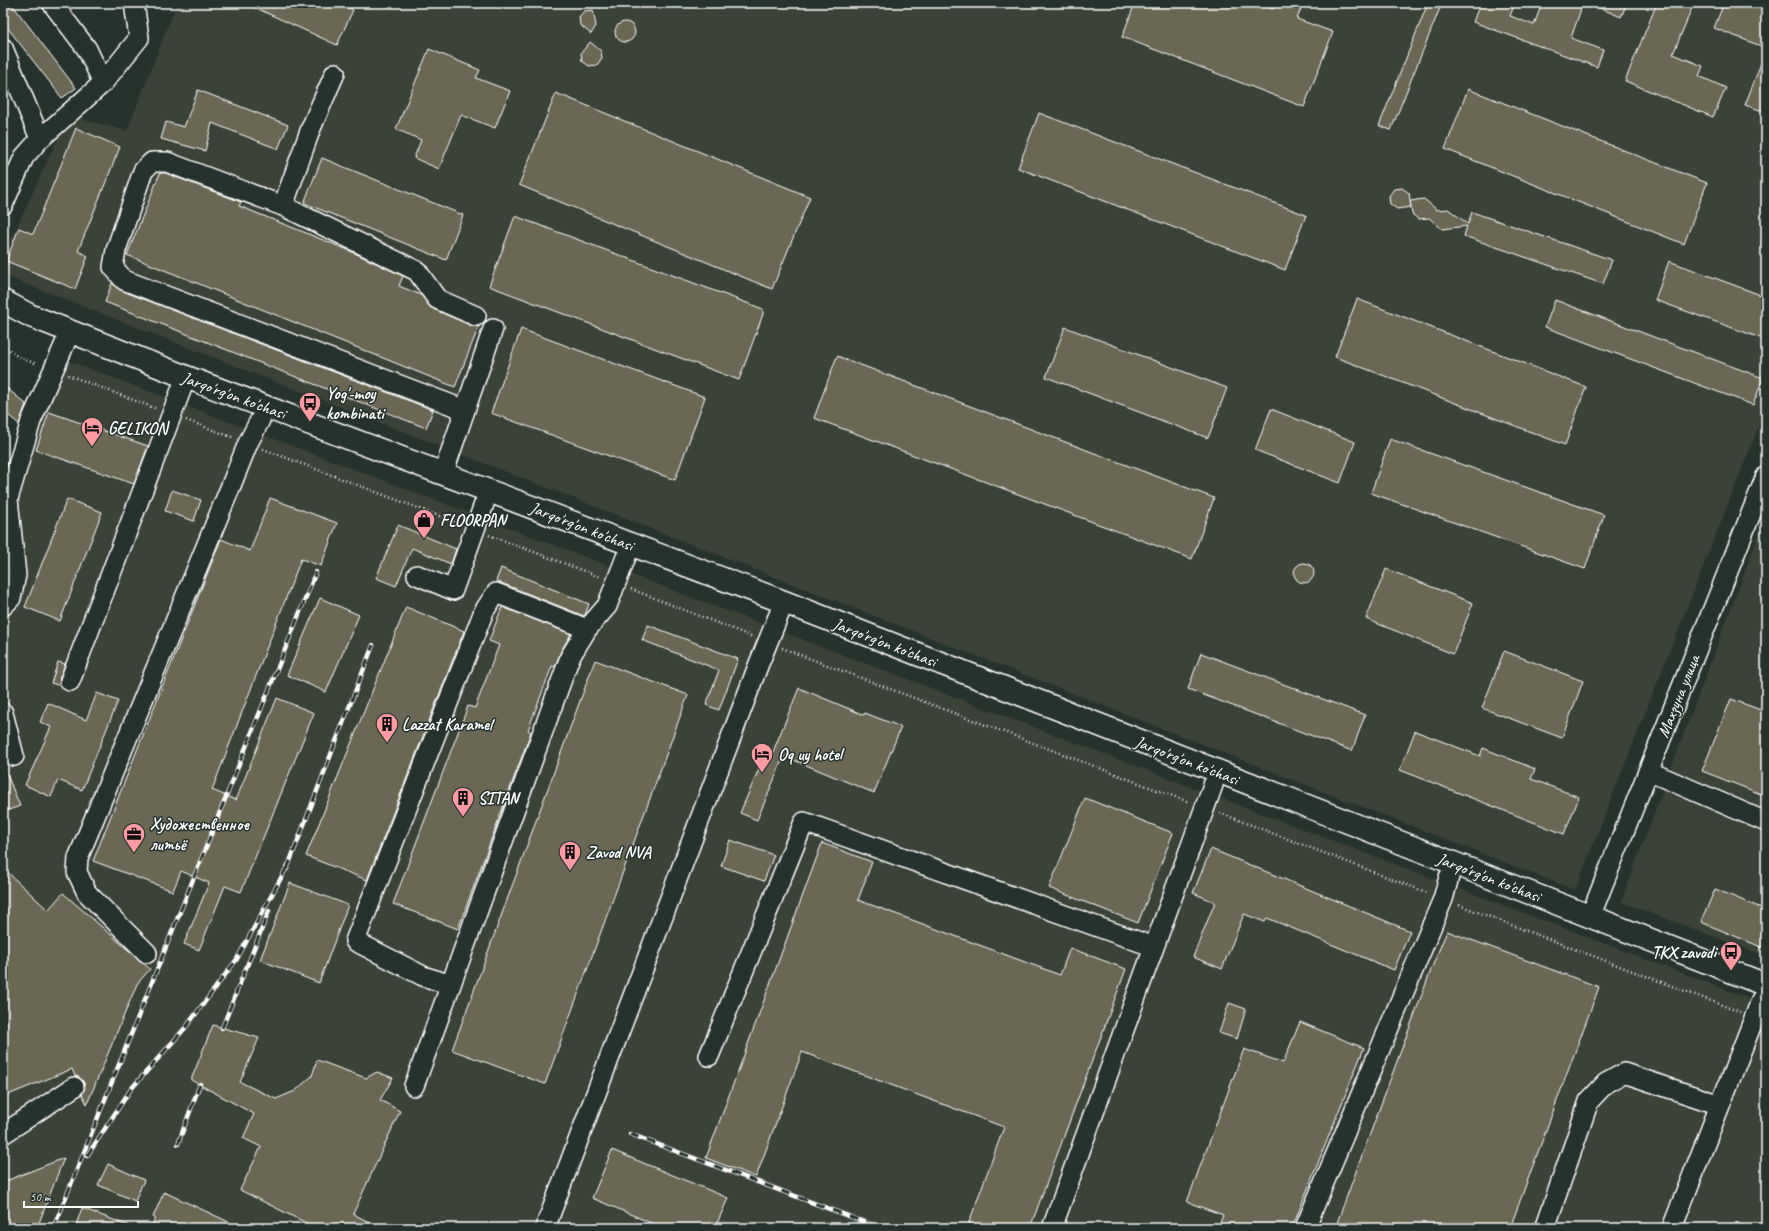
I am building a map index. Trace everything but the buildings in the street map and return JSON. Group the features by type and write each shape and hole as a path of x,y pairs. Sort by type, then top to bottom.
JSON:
{"main road":[{"name":"Jarqo'rg'on ko'chasi","path":"3,301 67,338"},
{"name":"Jarqo'rg'on ko'chasi","path":"3,317 25,328 67,338 183,383 442,474 1587,923 1762,1000"},
{"name":"Jarqo'rg'on ko'chasi","path":"183,383 260,420 626,557 781,608 1214,785 1450,877 1587,923"}],"street":[{"path":"52,3 87,49 103,83"},
{"path":"3,205 24,157 40,139 103,83 139,38 134,3"},
{"path":"3,48 40,139"},
{"path":"283,206 311,128 335,73"},
{"path":"465,410 124,280 113,266 116,250 143,171 152,162 167,162 283,206 417,271 437,299 476,316"},
{"path":"442,474 494,329"},
{"path":"3,606 11,598 16,575 8,499 31,421 67,338"},
{"path":"70,681 183,383"},
{"path":"147,953 86,893 77,872 78,858 248,443 260,420"},
{"name":"Махзуна улица","path":"1587,923 1766,476"},
{"path":"417,575 453,590 484,504"},
{"path":"414,1086 570,657 587,629 607,606 617,584 626,557"},
{"path":"450,985 423,976 355,941 484,611 496,593 587,629"},
{"path":"545,1228 781,608"},
{"path":"3,713 14,756"},
{"path":"1648,770 1766,822"},
{"path":"1052,1228 1214,785"},
{"path":"709,1056 804,822 1154,947"},
{"path":"1305,1228 1443,899 1450,877"},
{"path":"1672,1228 1762,1000"},
{"path":"1545,1228 1589,1102 1606,1083 1624,1073 1720,1105"},
{"path":"3,1134 74,1087"}],"path":[{"path":"3,345 18,357 172,414 1443,899 1762,1000"}],"shaded area":[{"path":"177,3 1766,3 1766,408 1575,890 3,275 3,257 68,116 127,131"},
{"path":"66,360 1766,1005 1766,1228 3,1228 3,503"},
{"path":"1766,515 1766,956 1621,902"}],"railway":[{"path":"60,1212 316,572"},
{"path":"287,869 373,645"},
{"path":"87,1156 131,1089 186,1027 237,959 288,865"},
{"path":"222,1028 269,911"},
{"path":"178,1144 200,1084"},
{"path":"630,1134 880,1228"},
{"path":"53,1228 62,1208"}],"place":[{"name":"Yog'-moy kombinati","path":"310,422"},
{"name":"GELIKON","path":"92,448"},
{"name":"FLOORPAN","path":"424,540"},
{"name":"Lazzat Karamel","path":"387,744"},
{"name":"Oq uy hotel","path":"762,774"},
{"name":"SITAN","path":"463,818"},
{"name":"Художественное литьё","path":"134,854"},
{"name":"Zavod NVA","path":"570,872"},
{"name":"TKX zavodi","path":"1731,972"}]}
